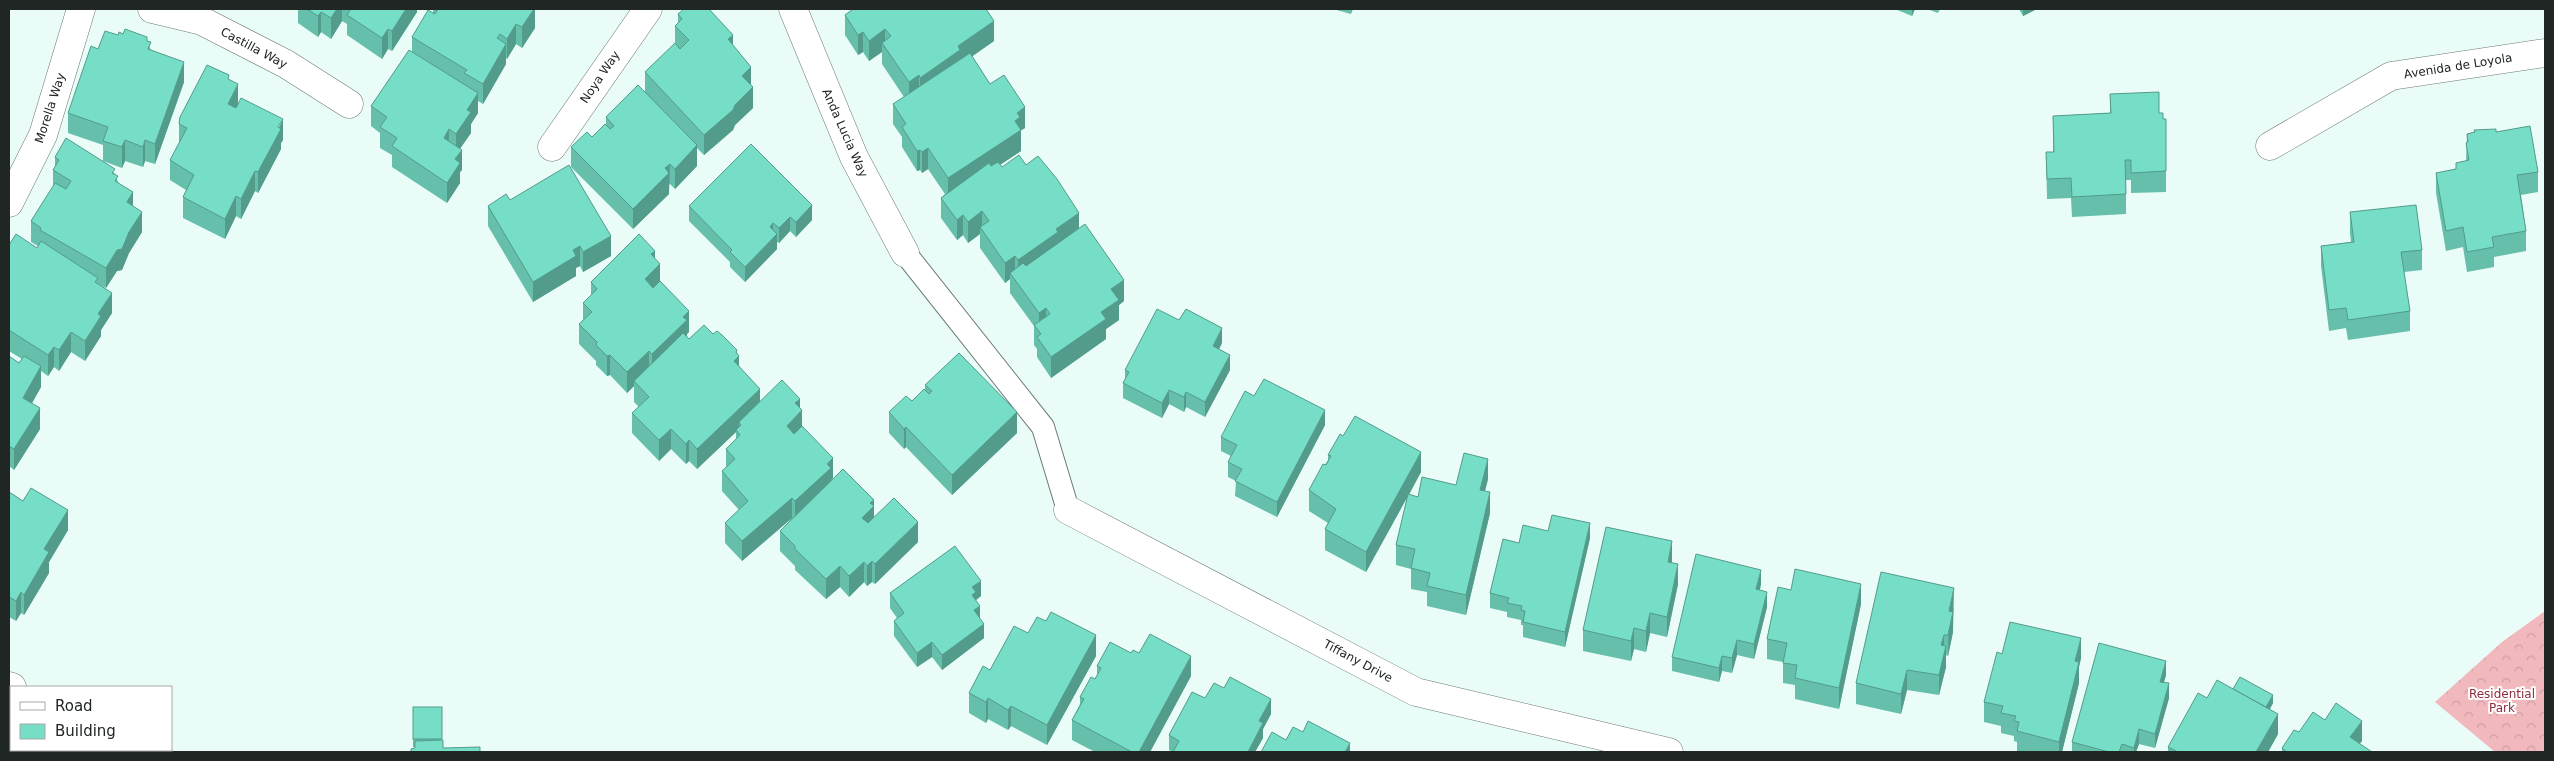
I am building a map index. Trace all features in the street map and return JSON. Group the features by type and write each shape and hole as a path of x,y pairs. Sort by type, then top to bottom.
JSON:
{"street":[{"name":"Morella Way","path":"9,203 43,135 81,9"},
{"name":"Castilla Way","path":"152,9 202,21 286,64 349,104"},
{"name":"Noya Way","path":"552,147 648,9"},
{"name":"Anda Lucia Way","path":"793,9 854,158 906,253"},
{"name":"Avenida de Loyola","path":"2270,146 2391,76 2545,53"},
{"name":"Tiffany Drive","path":"1068,510 1416,692 1654,750"}],"lane":[{"path":"906,253 1044,427 1068,510"}],"green space":[{"name":"Residential Park","path":"2545,611 2545,752 2495,752 2435,702 2502,642"}],"building":[{"path":"307,9 337,9 331,18 321,12 318,16"},
{"path":"351,9 406,9 392,31 388,29 382,38 347,15"},
{"path":"438,9 534,9 522,27 516,24 507,39 500,34 497,38 506,44 483,84 464,73 467,70 412,37 428,10 435,14"},
{"path":"684,9 709,9 733,35 728,39 751,67 742,76 753,87 735,105 733,110 704,135 645,72 675,43 680,49 689,40 675,26 682,19 678,14"},
{"path":"853,9 986,9 994,21 958,46 960,50 920,78 919,75 909,82 882,43 891,36 885,29 869,41 863,32 858,35 845,15"},
{"path":"125,29 147,37 147,41 151,42 148,49 184,62 155,144 145,140 143,147 125,140 122,147 103,141 108,127 68,113 91,46 98,49 105,31 118,35 119,32 123,34"},
{"path":"409,50 478,93 467,110 471,112 456,134 449,129 444,138 462,150 455,159 460,163 447,183 392,146 397,138 380,127 387,117 371,106"},
{"path":"970,53 990,84 1004,75 1025,107 1017,113 1020,117 1015,121 1021,130 948,178 928,148 922,152 920,150 917,151 902,127 906,124 893,104"},
{"path":"207,65 229,75 228,79 238,84 228,104 236,108 241,98 283,119 278,127 281,129 258,172 255,171 241,199 236,196 225,219 183,197 194,175 170,160 187,128 179,124 180,117"},
{"path":"638,85 697,145 675,169 670,164 665,168 669,173 633,209 571,147 587,132 592,137 605,124 610,129 614,126 606,117"},
{"path":"2159,92 2159,113 2163,113 2163,119 2166,119 2166,171 2131,173 2131,160 2125,160 2126,194 2072,197 2071,178 2047,179 2046,152 2054,152 2053,116 2111,113 2110,94"},
{"path":"2530,126 2538,172 2517,175 2526,231 2492,237 2494,247 2467,252 2463,227 2446,231 2436,173 2456,169 2456,163 2469,160 2466,143 2468,142 2467,134 2475,132 2474,130 2496,129 2496,132"},
{"path":"66,138 115,169 112,173 118,176 115,181 133,192 127,202 142,212 129,232 122,249 117,250 106,268 40,230 41,228 31,221 55,183 66,189 71,181 53,170 59,160 55,157"},
{"path":"751,144 812,205 796,222 790,217 779,228 773,223 770,227 777,234 745,267 730,252 732,250 689,206"},
{"path":"1019,155 1026,165 1038,156 1057,179 1079,213 1056,229 1058,232 1018,260 1015,256 1005,263 980,227 989,221 982,211 968,222 963,215 957,220 941,198 989,163 991,166 998,162 1002,167"},
{"path":"569,165 611,236 583,252 580,246 573,250 576,256 533,282 488,206 506,194 510,200"},
{"path":"2416,205 2422,250 2401,252 2410,311 2348,320 2346,308 2329,310 2321,246 2354,242 2350,212"},
{"path":"1085,224 1124,280 1111,289 1119,300 1101,312 1106,319 1051,357 1037,337 1041,334 1034,325 1050,314 1046,308 1039,313 1010,273 1023,263 1026,266"},
{"path":"16,234 37,248 41,241 98,278 95,282 112,293 98,314 101,316 85,341 71,332 59,350 54,347 48,355 9,330 9,245"},
{"path":"639,234 655,251 651,254 660,264 645,279 653,288 660,281 689,311 683,317 687,320 652,354 649,351 627,372 610,355 607,356 596,345 597,342 579,324 592,312 583,303 597,289 591,282"},
{"path":"1157,309 1179,320 1186,309 1222,328 1213,346 1230,355 1205,402 1186,392 1184,397 1169,390 1162,403 1123,383 1129,372 1125,370"},
{"path":"704,325 713,334 717,331 737,350 736,352 739,356 734,361 760,389 697,449 689,440 686,444 671,429 659,440 632,413 649,397 634,381 683,333 689,339"},
{"path":"959,353 1017,412 952,475 889,412 906,396 912,401 924,389 929,394 932,391 925,385"},
{"path":"9,356 19,363 24,356 41,366 23,398 40,408 14,449 9,446"},
{"path":"1264,379 1325,410 1277,502 1235,481 1242,469 1228,462 1237,445 1221,437 1245,391 1254,396"},
{"path":"782,380 800,399 795,403 802,410 787,426 794,434 802,426 833,458 827,464 831,468 795,501 792,498 742,541 725,523 748,501 722,471 735,459 726,449 740,435 736,430 741,425 739,422"},
{"path":"1355,416 1421,452 1366,552 1325,529 1336,509 1309,490 1323,464 1326,465 1331,456 1328,455 1340,434 1343,436"},
{"path":"1464,453 1488,459 1480,490 1490,492 1466,595 1427,586 1430,573 1411,568 1415,549 1396,545 1408,494 1418,497 1422,477 1456,485"},
{"path":"843,469 874,500 870,503 874,506 862,518 868,523 894,498 918,522 875,564 872,561 867,566 864,562 849,576 840,566 826,579 795,549 795,546 780,531"},
{"path":"31,488 68,510 44,549 49,552 24,595 21,592 16,601 9,597 9,492 23,501"},
{"path":"1552,515 1590,523 1565,632 1523,622 1525,611 1521,610 1522,606 1507,603 1509,598 1490,593 1503,539 1519,543 1523,525 1548,531"},
{"path":"1606,527 1672,541 1668,562 1678,564 1667,617 1650,613 1646,631 1634,628 1631,641 1583,630"},
{"path":"955,546 981,581 972,587 976,592 972,595 980,606 974,610 984,624 942,655 932,642 917,653 894,621 904,613 890,593"},
{"path":"1696,554 1761,570 1756,589 1767,592 1754,644 1737,640 1732,658 1722,656 1719,668 1672,657"},
{"path":"1795,569 1861,584 1839,688 1795,678 1797,665 1783,663 1787,643 1767,639 1778,587 1791,590"},
{"path":"1881,572 1954,588 1949,611 1953,612 1948,635 1944,635 1941,645 1946,646 1939,675 1907,670 1901,694 1856,683"},
{"path":"1051,612 1096,635 1047,725 1011,706 1008,710 988,698 986,702 969,693 983,666 990,670 1014,626 1028,633 1037,617 1046,621"},
{"path":"2010,622 2081,638 2075,661 2079,662 2059,742 2017,731 2019,722 2014,721 2016,716 2001,713 2003,706 1984,702 1997,652 2002,654"},
{"path":"1150,634 1191,656 1139,752 1132,752 1072,720 1084,699 1080,697 1091,677 1095,679 1101,668 1097,666 1110,642 1131,653 1133,650 1139,653"},
{"path":"2099,643 2166,661 2160,682 2169,683 2155,734 2139,729 2134,748 2122,744 2119,752 2109,752 2072,742"},
{"path":"1230,677 1271,699 1259,721 1263,723 1248,752 1173,752 1179,741 1169,735 1192,692 1205,698 1214,683 1224,688"},
{"path":"2240,677 2273,695 2266,707 2233,689"},
{"path":"2217,680 2278,714 2256,752 2178,752 2168,747 2198,693 2207,698"},
{"path":"2336,703 2362,721 2350,737 2372,752 2287,752 2282,748 2294,730 2299,732 2313,712 2325,720"},
{"path":"413,707 442,707 442,739 413,739"},
{"path":"1308,721 1350,743 1345,752 1261,752 1272,732 1286,740 1293,727 1303,732"},
{"path":"443,740 443,748 480,747 480,752 411,752 411,749 415,748 415,741"}]}
